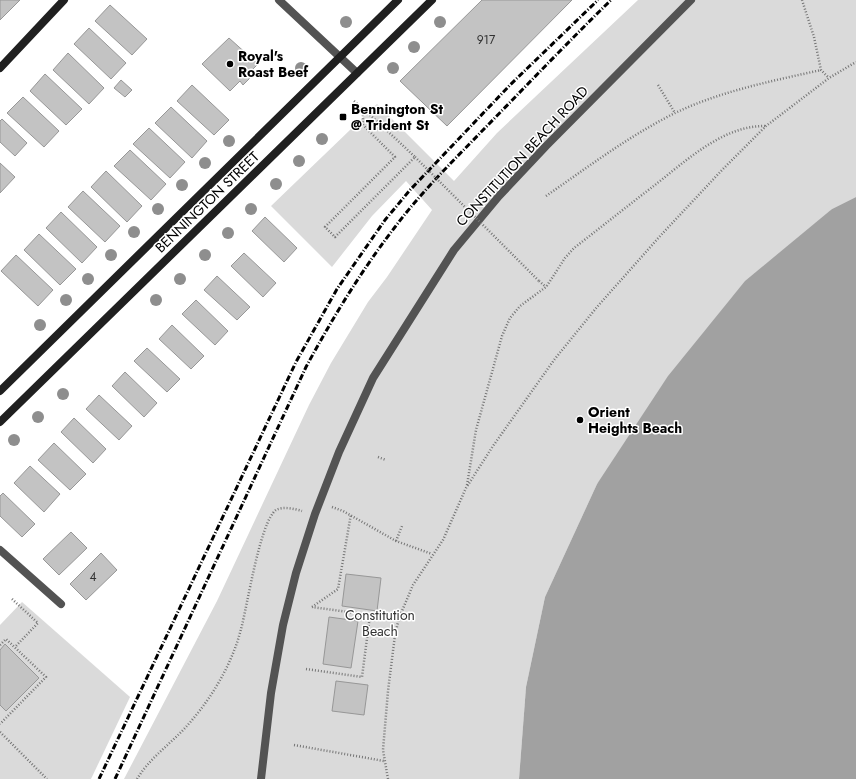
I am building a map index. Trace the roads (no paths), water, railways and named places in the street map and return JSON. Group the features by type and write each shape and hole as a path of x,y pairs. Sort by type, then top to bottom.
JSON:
{"main road":[{"path":"0,68 64,0"},
{"name":"BENNINGTON STREET","path":"0,390 398,0"},
{"name":"BENNINGTON STREET","path":"0,422 432,0"}],"street":[{"path":"279,0 357,73"},
{"name":"CONSTITUTION BEACH ROAD","path":"261,779 270,700 283,625 296,573 339,452 373,378 454,250 499,196 546,146 691,0"},
{"path":"0,550 61,604"}],"railway":[{"path":"99,779 296,362 337,289 385,220 410,190 510,85 598,0"},
{"path":"115,779 306,367 326,331 370,261 405,214 427,188 611,0"}],"place":[{"name":"Royal's Roast Beef","path":"230,64"},
{"name":"Bennington St @ Trident St","path":"343,117"},
{"name":"Orient Heights Beach","path":"580,420"}],"park label":[{"name":"Constitution Beach","path":"380,624"}]}
